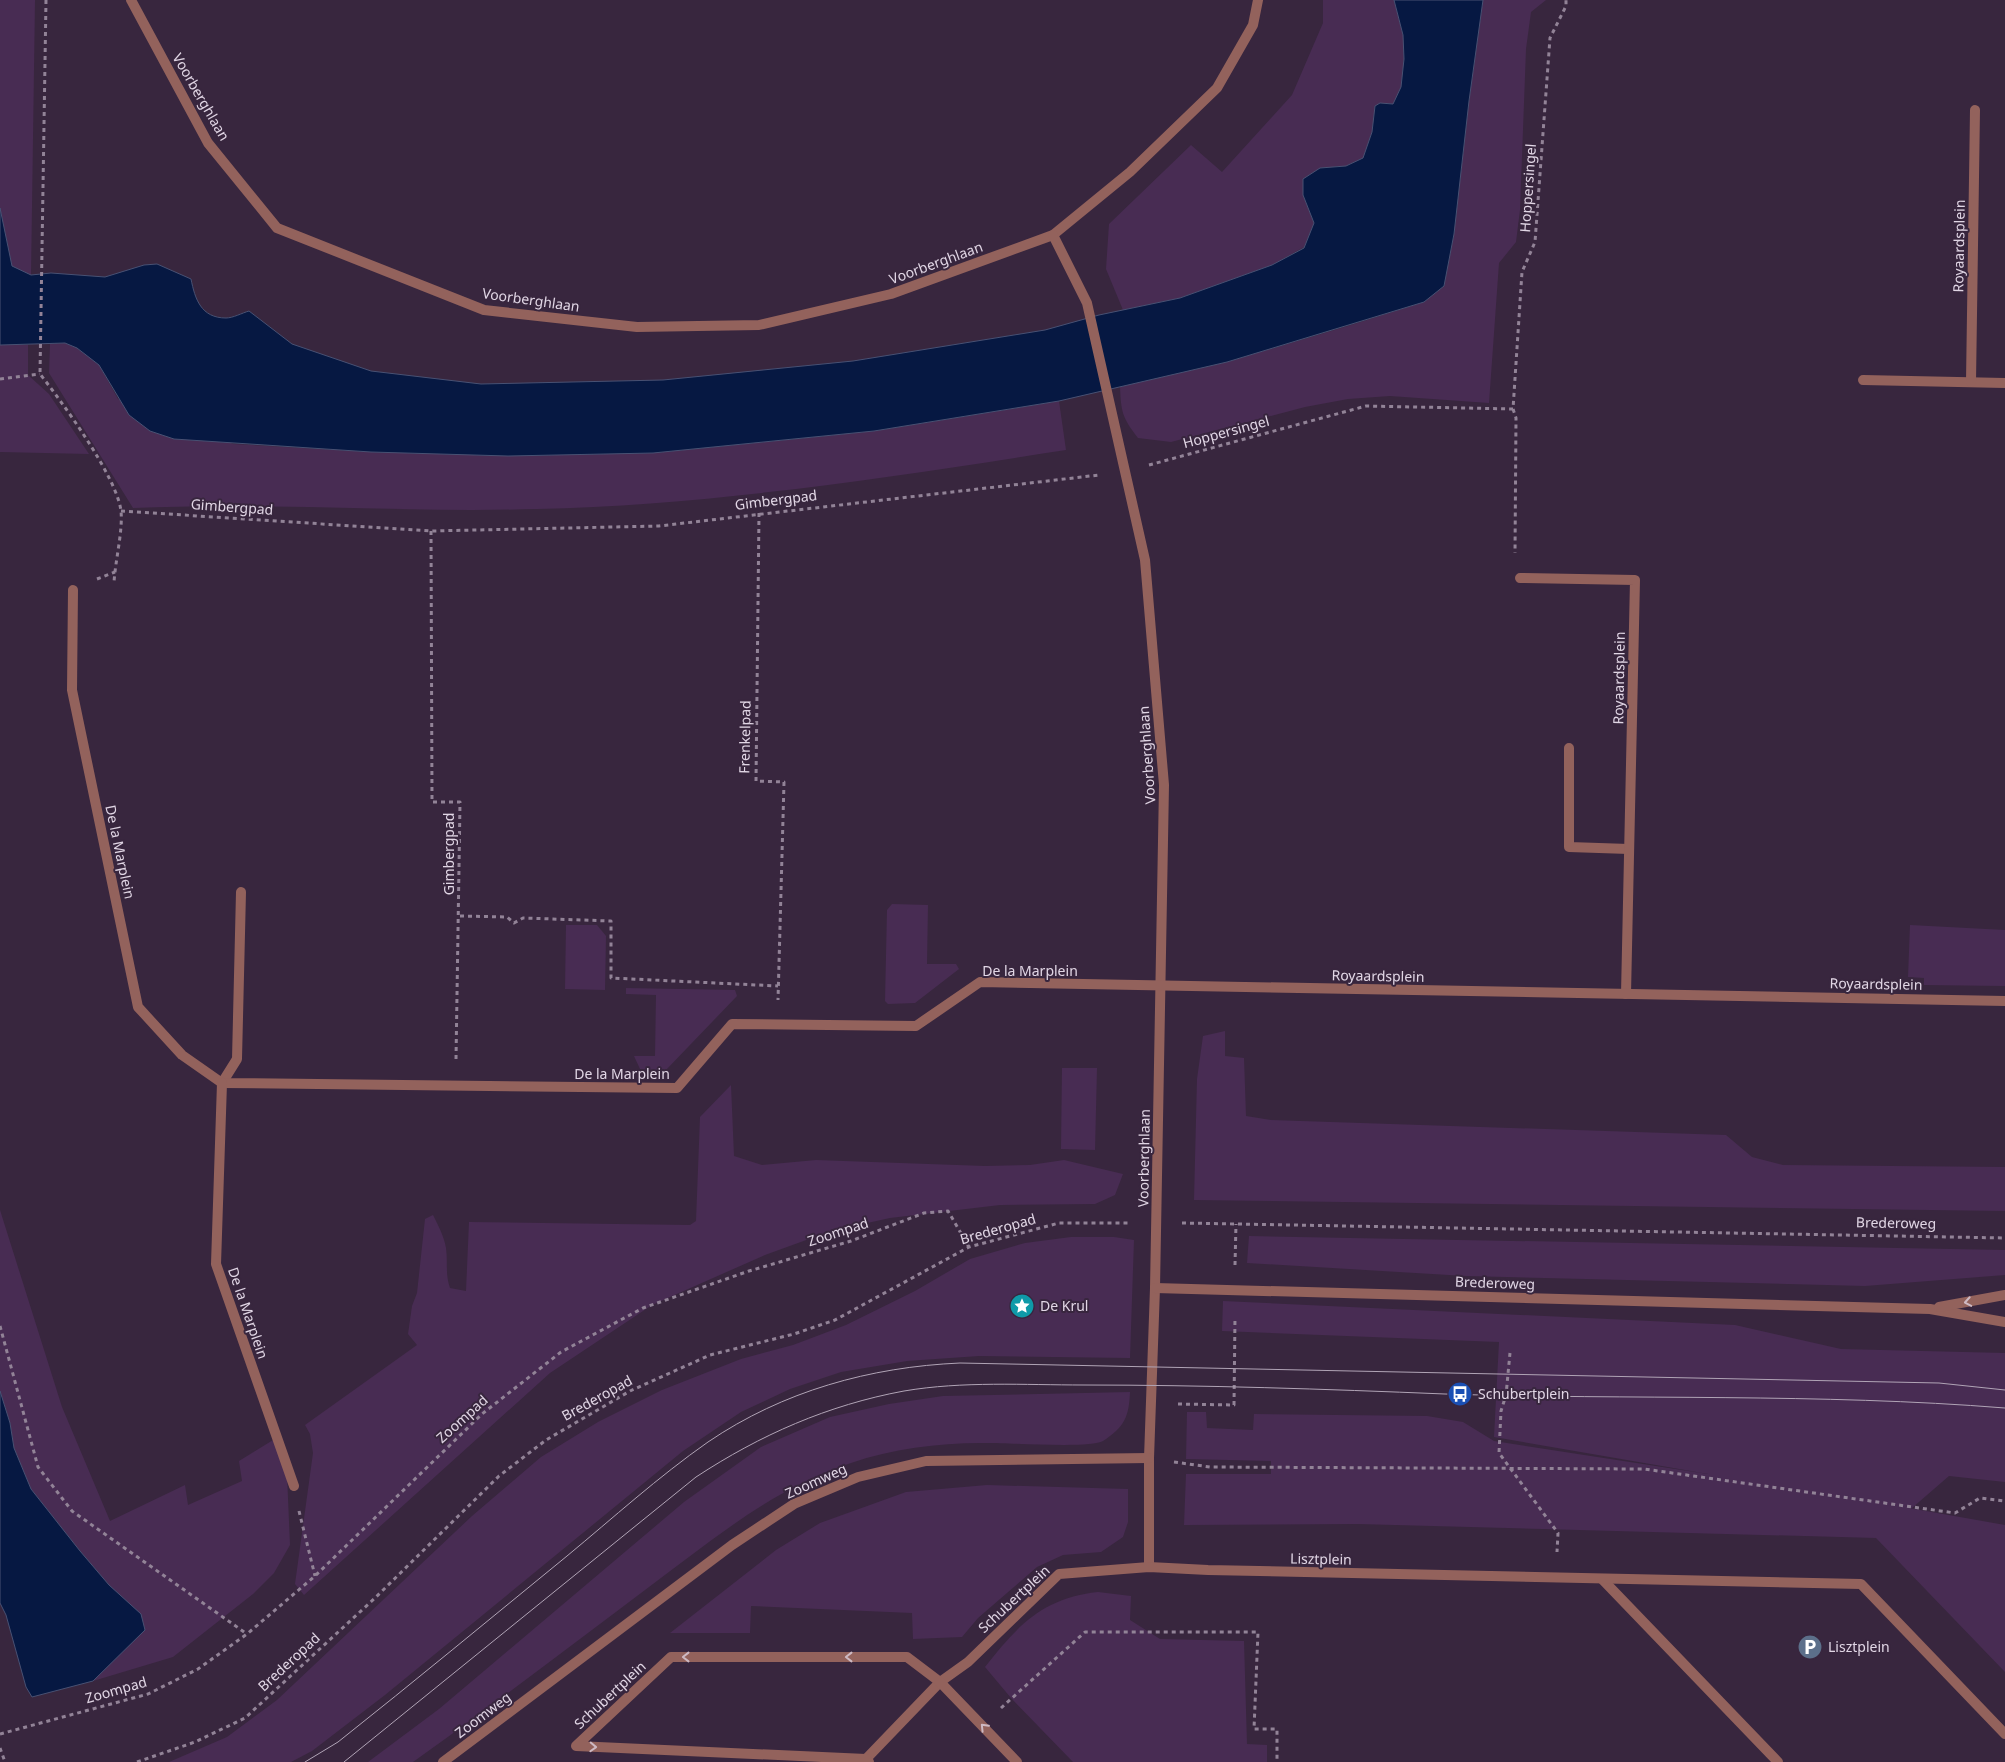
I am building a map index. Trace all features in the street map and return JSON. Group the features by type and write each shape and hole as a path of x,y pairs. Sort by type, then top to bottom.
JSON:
{"street":[{"name":"Voorberghlaan","path":"131,0 208,142 277,228 484,310 637,327 759,325 891,294 1052,235 1130,172 1217,88 1253,25 1258,0"},
{"name":"Royaardsplein","path":"1971,382 1976,110"},
{"name":"Voorberghlaan","path":"1052,235 1087,303 1112,408 1123,472 1145,560 1164,785 1155,1288"},
{"path":"1862,380 2005,383"},
{"name":"Royaardsplein","path":"1520,578 1635,580 1626,994"},
{"name":"De la Marplein","path":"73,590 72,690 138,1008 182,1055 222,1083 677,1088 732,1024 916,1026 980,982 1160,986"},
{"path":"1569,748 1568,847 1629,849"},
{"name":"De la Marplein","path":"241,892 237,1058 222,1083 216,1264 294,1486"},
{"name":"Royaardsplein","path":"1160,986 2005,1001"},
{"path":"1149,1567 1149,1458 1155,1288"},
{"name":"Brederoweg","path":"1155,1288 1930,1309 2005,1322"},
{"name":"Brederoweg","path":"1930,1309 2005,1296"},
{"name":"Zoomweg","path":"443,1762 732,1545 794,1504 858,1477 926,1461 1149,1458"},
{"name":"Lisztplein","path":"1149,1567 1861,1584 2005,1734"},
{"name":"Schubertplein","path":"1018,1762 940,1682 907,1657 671,1657 576,1746 867,1760 940,1682 968,1662 1059,1574 1149,1567"},
{"path":"1602,1579 1778,1762"}],"path":[{"path":"46,0 40,374 61,400 115,486 121,511 114,583"},
{"name":"Hoppersingel","path":"1520,578 1514,576 1516,418 1513,409 1522,272 1535,242 1550,38 1566,6 1566,0"},
{"path":"0,379 40,374"},
{"name":"Hoppersingel","path":"1123,472 1366,406 1513,409"},
{"name":"Gimbergpad","path":"121,511 431,531 659,526 760,512 1123,472"},
{"name":"Frenkelpad","path":"760,512 756,781 784,782 777,1024"},
{"name":"Gimbergpad","path":"431,531 432,802 460,802 460,916 456,1085"},
{"path":"460,916 507,917 514,923 523,918 611,921 611,978 778,986"},
{"name":"Zoompad","path":"0,1734 148,1694 198,1669 247,1634 315,1576 482,1414 561,1352 643,1308 749,1271 851,1241 924,1214 948,1211 969,1247"},
{"name":"Brederoweg","path":"1156,1222 2005,1238"},
{"name":"Brederopad","path":"137,1762 196,1742 245,1718 375,1598 499,1476 546,1440 630,1391 710,1355 794,1334 835,1320 969,1247 1059,1223 1156,1222"},
{"path":"1177,1414 1177,1404 1234,1404 1236,1224"},
{"path":"0,1326 38,1467 72,1511 247,1634"},
{"path":"1510,1353 1506,1395 1501,1411 1499,1453 1558,1533 1556,1578"},
{"path":"1176,1452 1176,1462"},
{"path":"1149,1458 1210,1467 1509,1466 1644,1469 1955,1513 1980,1498 2005,1501"},
{"path":"294,1486 315,1576"},
{"path":"983,1726 1011,1698 1085,1632 1258,1632 1254,1729 1277,1730 1277,1762"},
{"path":"0,1748 5,1762"}],"shaded area":[{"path":"0,0 35,0 31,276 0,276"},
{"path":"1323,0 1394,0 1403,35 1404,59 1401,87 1393,104 1380,103 1375,106 1372,132 1363,158 1346,166 1337,166 1303,195 1314,223 1304,247 1272,265 1180,298 1123,310 1106,269 1109,224 1191,145 1222,172 1292,95 1323,23"},
{"path":"1483,0 1546,0 1531,12 1526,49 1520,210 1516,242 1499,263 1489,403 1390,396 1348,399 1305,407 1171,442 1138,438 1123,414 1120,386 1227,362 1348,326 1424,302 1444,286 1454,234"},
{"path":"65,343 77,348 99,365 118,399 233,444 371,452 508,456 653,453 874,431 1059,401 1066,450 802,488 670,502 486,510 234,506 133,508 49,373 50,344"},
{"path":"0,345 28,345 28,375 49,394 89,454 0,452"},
{"path":"892,904 928,905 927,964 956,964 959,969 915,1003 888,1004 885,1001 887,910"},
{"path":"566,925 597,925 606,936 605,990 565,989"},
{"path":"1910,925 2005,930 2005,986 1924,985 1924,978 1908,977"},
{"path":"626,988 735,990 737,996 665,1071 640,1069 634,1056 655,1056 656,995 626,994"},
{"path":"1225,1031 1225,1056 1244,1058 1246,1116 1271,1120 1726,1135 1752,1157 1783,1165 2005,1167 2005,1211 1194,1200 1197,1079 1203,1036"},
{"path":"1062,1068 1097,1068 1095,1150 1061,1149"},
{"path":"731,1085 734,1156 762,1165 816,1160 985,1166 1030,1165 1064,1160 1123,1174 1115,1195 1095,1204 1000,1205 890,1218 831,1231 765,1255 652,1305 550,1373 304,1595 295,1584 313,1453 310,1434 305,1425 417,1345 408,1334 412,1306 417,1293 425,1219 433,1215 442,1235 446,1248 450,1288 466,1291 469,1222 690,1225 696,1221 700,1117"},
{"path":"0,1210 62,1407 110,1521 185,1485 188,1505 242,1481 239,1461 278,1437 286,1451 290,1545 274,1573 253,1594 173,1657 93,1681 106,1666 109,1585 31,1489 14,1448 10,1423 0,1391"},
{"path":"1249,1236 2005,1250 2005,1275 1865,1286 1466,1276 1247,1263"},
{"path":"1071,1237 1114,1237 1134,1240 1130,1358 979,1356 907,1361 841,1372 790,1389 741,1412 683,1451 385,1695 312,1751 291,1762 169,1762 227,1737 277,1700 472,1516 541,1457 598,1422 662,1390 741,1359 793,1345 846,1325 915,1291 970,1259 1025,1243"},
{"path":"1223,1301 1735,1325 1841,1349 2005,1353 2005,1482 1949,1476 1912,1508 1909,1508 2005,1525 2005,1672 1876,1538 1358,1524 1184,1525 1186,1474 1271,1474 1271,1461 1186,1459 1187,1412 1206,1412 1207,1428 1253,1430 1254,1414 1427,1416 1463,1422 1494,1441 1708,1474 1494,1437 1499,1342 1222,1331"},
{"path":"1130,1392 1127,1414 1121,1426 1103,1441 1081,1445 964,1443 915,1448 882,1454 851,1463 823,1473 796,1486 720,1534 413,1762 368,1762 439,1709 684,1502 761,1447 830,1417 889,1404 943,1396"},
{"path":"987,1485 1128,1489 1128,1522 1123,1537 1101,1552 1063,1555 1037,1567 978,1618 962,1637 913,1639 912,1613 751,1606 750,1633 670,1633 776,1550 820,1523 906,1492"},
{"path":"1098,1592 1131,1596 1130,1620 1160,1639 1244,1641 1247,1744 1267,1745 1267,1762 1073,1762 1011,1698 985,1667 1009,1638 1033,1616 1062,1600"}],"water":[{"path":"1394,0 1483,0 1454,234 1444,286 1424,302 1227,362 1059,401 874,431 653,453 508,456 371,452 174,439 150,431 129,415 99,365 77,348 65,343 0,345 0,208 12,266 31,275 51,273 105,277 144,265 157,264 191,279 197,300 205,311 211,315 229,318 249,311 292,344 371,371 481,384 663,380 853,361 1045,330 1099,315 1180,298 1272,265 1304,248 1314,223 1303,195 1303,179 1320,168 1346,166 1363,158 1372,132 1375,106 1380,103 1393,104 1401,87 1404,59 1403,35"},
{"path":"0,1391 10,1423 14,1448 31,1489 109,1585 141,1614 145,1630 93,1681 32,1697 26,1687 6,1615 0,1603"}],"tram line":[{"path":"305,1762 338,1742 689,1455 737,1424 766,1409 828,1385 860,1376 926,1365 960,1363 1939,1383 2005,1390"},
{"path":"344,1762 696,1477 770,1435 822,1413 848,1404 904,1391 971,1385 1129,1385 1515,1396 1865,1400 2005,1408"}],"place":[{"name":"De Krul","path":"1022,1306"},
{"name":"Schubertplein","path":"1460,1394"},
{"name":"Lisztplein","path":"1810,1647"}]}
